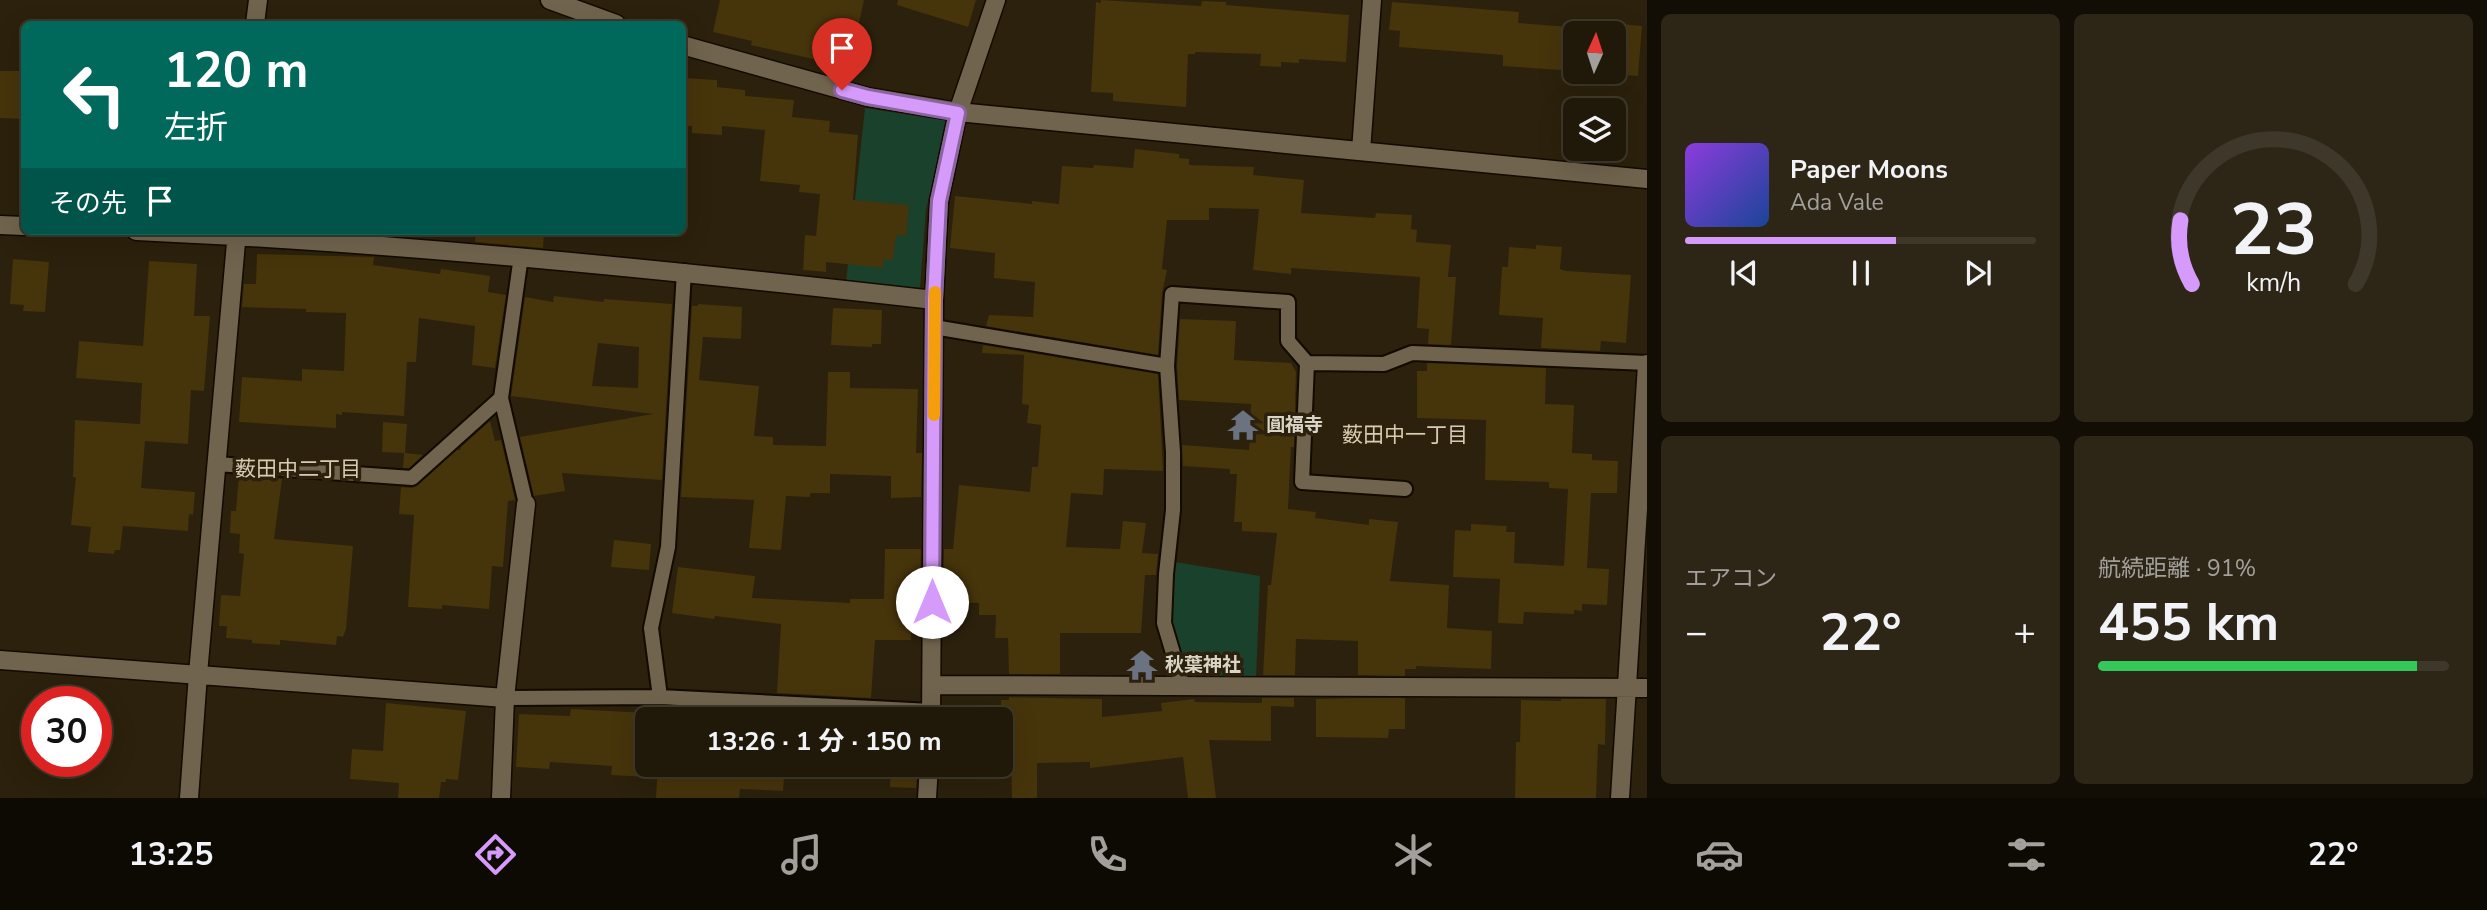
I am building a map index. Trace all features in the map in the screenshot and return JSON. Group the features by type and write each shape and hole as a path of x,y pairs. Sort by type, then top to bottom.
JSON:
{"street":[{"path":"255,21 258,0"},
{"path":"550,0 608,21"},
{"path":"931,707 934,300 939,201 958,113 996,0"},
{"path":"1361,151 1372,0"},
{"path":"686,46 868,97 958,113 1647,179"},
{"path":"0,225 21,226"},
{"path":"189,798 237,235"},
{"path":"262,235 684,271 934,300"},
{"path":"1620,798 1645,430 1647,363"},
{"path":"501,798 505,698 526,504"},
{"path":"0,660 505,698"},
{"path":"932,685 1647,688"},
{"path":"927,798 928,777"}],"lane":[{"path":"521,256 501,398 526,504"},
{"path":"660,697 651,628 668,547 684,271"},
{"path":"1183,687 1164,623 1173,510 1173,452 1167,366 1172,294 1289,302 1287,341 1307,363 1302,482 1405,489"},
{"path":"934,327 1167,366"},
{"path":"1307,363 1384,364 1412,353 1647,363"},
{"path":"216,464 412,478 501,398"},
{"path":"505,698 660,697 811,707"}],"green space":[{"path":"865,108 949,121 926,209 920,288 846,282"},
{"path":"1175,562 1260,576 1256,680 1189,681 1172,622"}],"building":[{"path":"720,0 864,0 849,67 751,45 752,41 713,32"},
{"path":"898,0 976,0 968,27 897,5"},
{"path":"1101,0 1201,6 1202,1 1226,2 1226,5 1349,15 1346,62 1299,59 1299,63 1281,62 1281,67 1260,66 1261,54 1195,52 1188,54 1186,107 1113,101 1113,93 1091,92 1096,2 1101,3"},
{"path":"1392,2 1519,12 1518,23 1563,26 1563,70 1503,66 1503,55 1399,47 1400,31 1389,30"},
{"path":"1626,24 1642,26 1638,76 1626,75"},
{"path":"0,71 21,71 21,119 0,118"},
{"path":"686,78 717,80 717,87 745,90 745,96 794,100 792,117 830,121 829,132 858,135 853,200 909,205 906,236 896,235 893,260 884,259 883,268 826,262 826,272 803,270 805,235 816,236 820,194 799,192 800,185 760,181 765,130 722,126 722,135 692,133 692,126 686,126"},
{"path":"1135,149 1179,154 1179,158 1189,159 1189,165 1254,167 1253,175 1304,180 1301,213 1375,218 1376,213 1412,215 1411,229 1417,230 1416,242 1451,245 1448,277 1456,277 1451,345 1428,344 1429,329 1417,328 1420,277 1291,268 1291,274 1253,270 1259,209 1209,208 1209,220 1167,220 1162,269 1167,270 1162,293 1158,355 986,326 989,315 1033,317 1035,282 994,278 995,253 950,248 955,196 1059,204 1062,166 1133,168"},
{"path":"476,235 544,235 543,248 475,242"},
{"path":"1536,245 1562,247 1560,269 1566,271 1631,275 1626,343 1601,341 1600,351 1541,348 1543,318 1499,315 1502,267 1508,267 1509,247 1536,249"},
{"path":"257,254 374,257 373,265 440,274 441,269 490,276 488,292 506,295 495,368 472,365 475,326 419,318 416,362 407,362 404,416 342,412 342,415 336,414 336,428 239,422 242,377 302,381 302,369 344,371 346,313 242,307 244,284 256,284"},
{"path":"13,259 49,262 45,312 23,311 24,305 10,304"},
{"path":"149,261 197,264 194,316 210,316 204,391 191,390 188,444 145,441 141,488 195,492 193,515 189,514 188,531 123,526 120,550 115,550 114,554 88,552 91,527 71,525 76,477 73,477 75,420 140,424 142,383 76,378 79,341 143,346"},
{"path":"554,296 604,302 604,299 672,304 662,480 562,473 565,491 534,496 520,437 653,414 511,396 525,297 553,302","holes":["598,343 639,347 638,388 592,386"]},
{"path":"698,304 742,307 741,339 703,337 699,380 759,386 754,436 773,437 773,445 826,446 828,372 850,372 850,388 918,389 916,453 922,453 921,497 891,498 891,476 830,474 830,493 810,493 810,497 786,496 781,550 749,548 754,500 681,497 692,306"},
{"path":"833,308 882,310 881,344 872,344 872,347 831,345"},
{"path":"1180,319 1236,321 1234,360 1291,363 1296,372 1294,447 1291,447 1288,509 1316,512 1315,518 1369,525 1369,519 1398,522 1390,581 1449,585 1447,628 1492,631 1491,669 1416,666 1416,669 1405,669 1405,676 1358,675 1358,641 1296,639 1295,675 1263,675 1268,585 1271,585 1277,533 1242,531 1242,522 1234,522 1237,474 1230,474 1230,469 1183,466 1182,445 1249,450 1251,404 1179,400 1177,366"},
{"path":"983,345 1158,374 1163,471 1104,469 1103,495 1071,493 1066,547 1120,549 1123,521 1146,523 1142,553 1158,554 1156,575 1145,575 1141,633 1060,633 1060,674 1009,674 1008,638 995,638 996,615 979,615 979,603 943,602 944,549 953,549 959,485 1030,492 1032,467 1038,467 1041,425 1027,423 1029,405 1022,404 1024,355 982,353"},
{"path":"1427,363 1546,368 1545,404 1574,405 1572,453 1592,454 1592,460 1618,461 1617,493 1591,493 1587,568 1609,569 1607,605 1582,604 1582,611 1574,610 1574,614 1524,612 1523,624 1498,623 1500,579 1453,577 1455,530 1471,531 1471,524 1507,526 1506,532 1515,532 1514,563 1564,566 1568,489 1549,488 1549,482 1485,480 1486,420 1417,418 1417,371 1427,371"},
{"path":"490,421 495,441 501,440 515,500 508,501 503,567 492,566 489,609 442,605 442,609 408,607 414,515 399,514 401,487 412,488 418,485"},
{"path":"383,422 407,424 405,453 423,455 409,468 403,468 404,453 382,452"},
{"path":"239,475 282,479 274,539 353,546 346,629 343,637 337,636 336,645 280,640 280,645 252,643 252,640 226,638 227,626 219,626 221,595 240,596 244,554 239,553 240,534 230,533 231,511 236,511"},
{"path":"614,540 651,544 649,570 611,567"},
{"path":"885,549 921,549 920,602 911,602 911,640 875,640 871,698 777,693 781,624 672,613 678,567 755,576 752,598 850,603 850,599 884,599"},
{"path":"1009,697 1102,699 1102,717 1162,711 1161,703 1194,699 1195,702 1262,703 1262,698 1294,698 1294,707 1271,706 1271,741 1209,740 1216,798 1188,798 1183,757 1090,768 1090,762 1037,763 1037,798 1012,798 1013,707 1001,707 1001,700 1009,700"},
{"path":"1405,698 1405,729 1389,729 1388,738 1316,737 1316,699"},
{"path":"1606,699 1605,745 1598,744 1596,798 1515,798 1516,742 1520,742 1521,700"},
{"path":"386,703 466,711 458,780 446,779 446,782 441,782 439,798 398,798 399,783 350,779 352,749 383,751"},
{"path":"571,709 635,712 635,776 611,775 612,766 550,762 549,769 516,767 519,714 570,716"},
{"path":"657,777 784,777 783,791 740,789 739,798 656,798"},
{"path":"890,777 917,777 916,788 890,787"}],"slow traffic":[{"path":"934,415 935,292"}],"place":[{"name":"圓福寺","path":"1243,425"},
{"name":"秋葉神社","path":"1142,665"}],"district":[{"name":"薮田中一丁目","path":"1405,435"},
{"name":"薮田中二丁目","path":"298,469"}],"route":[{"path":"842,90 958,113 939,201 934,300 932,602"}]}
